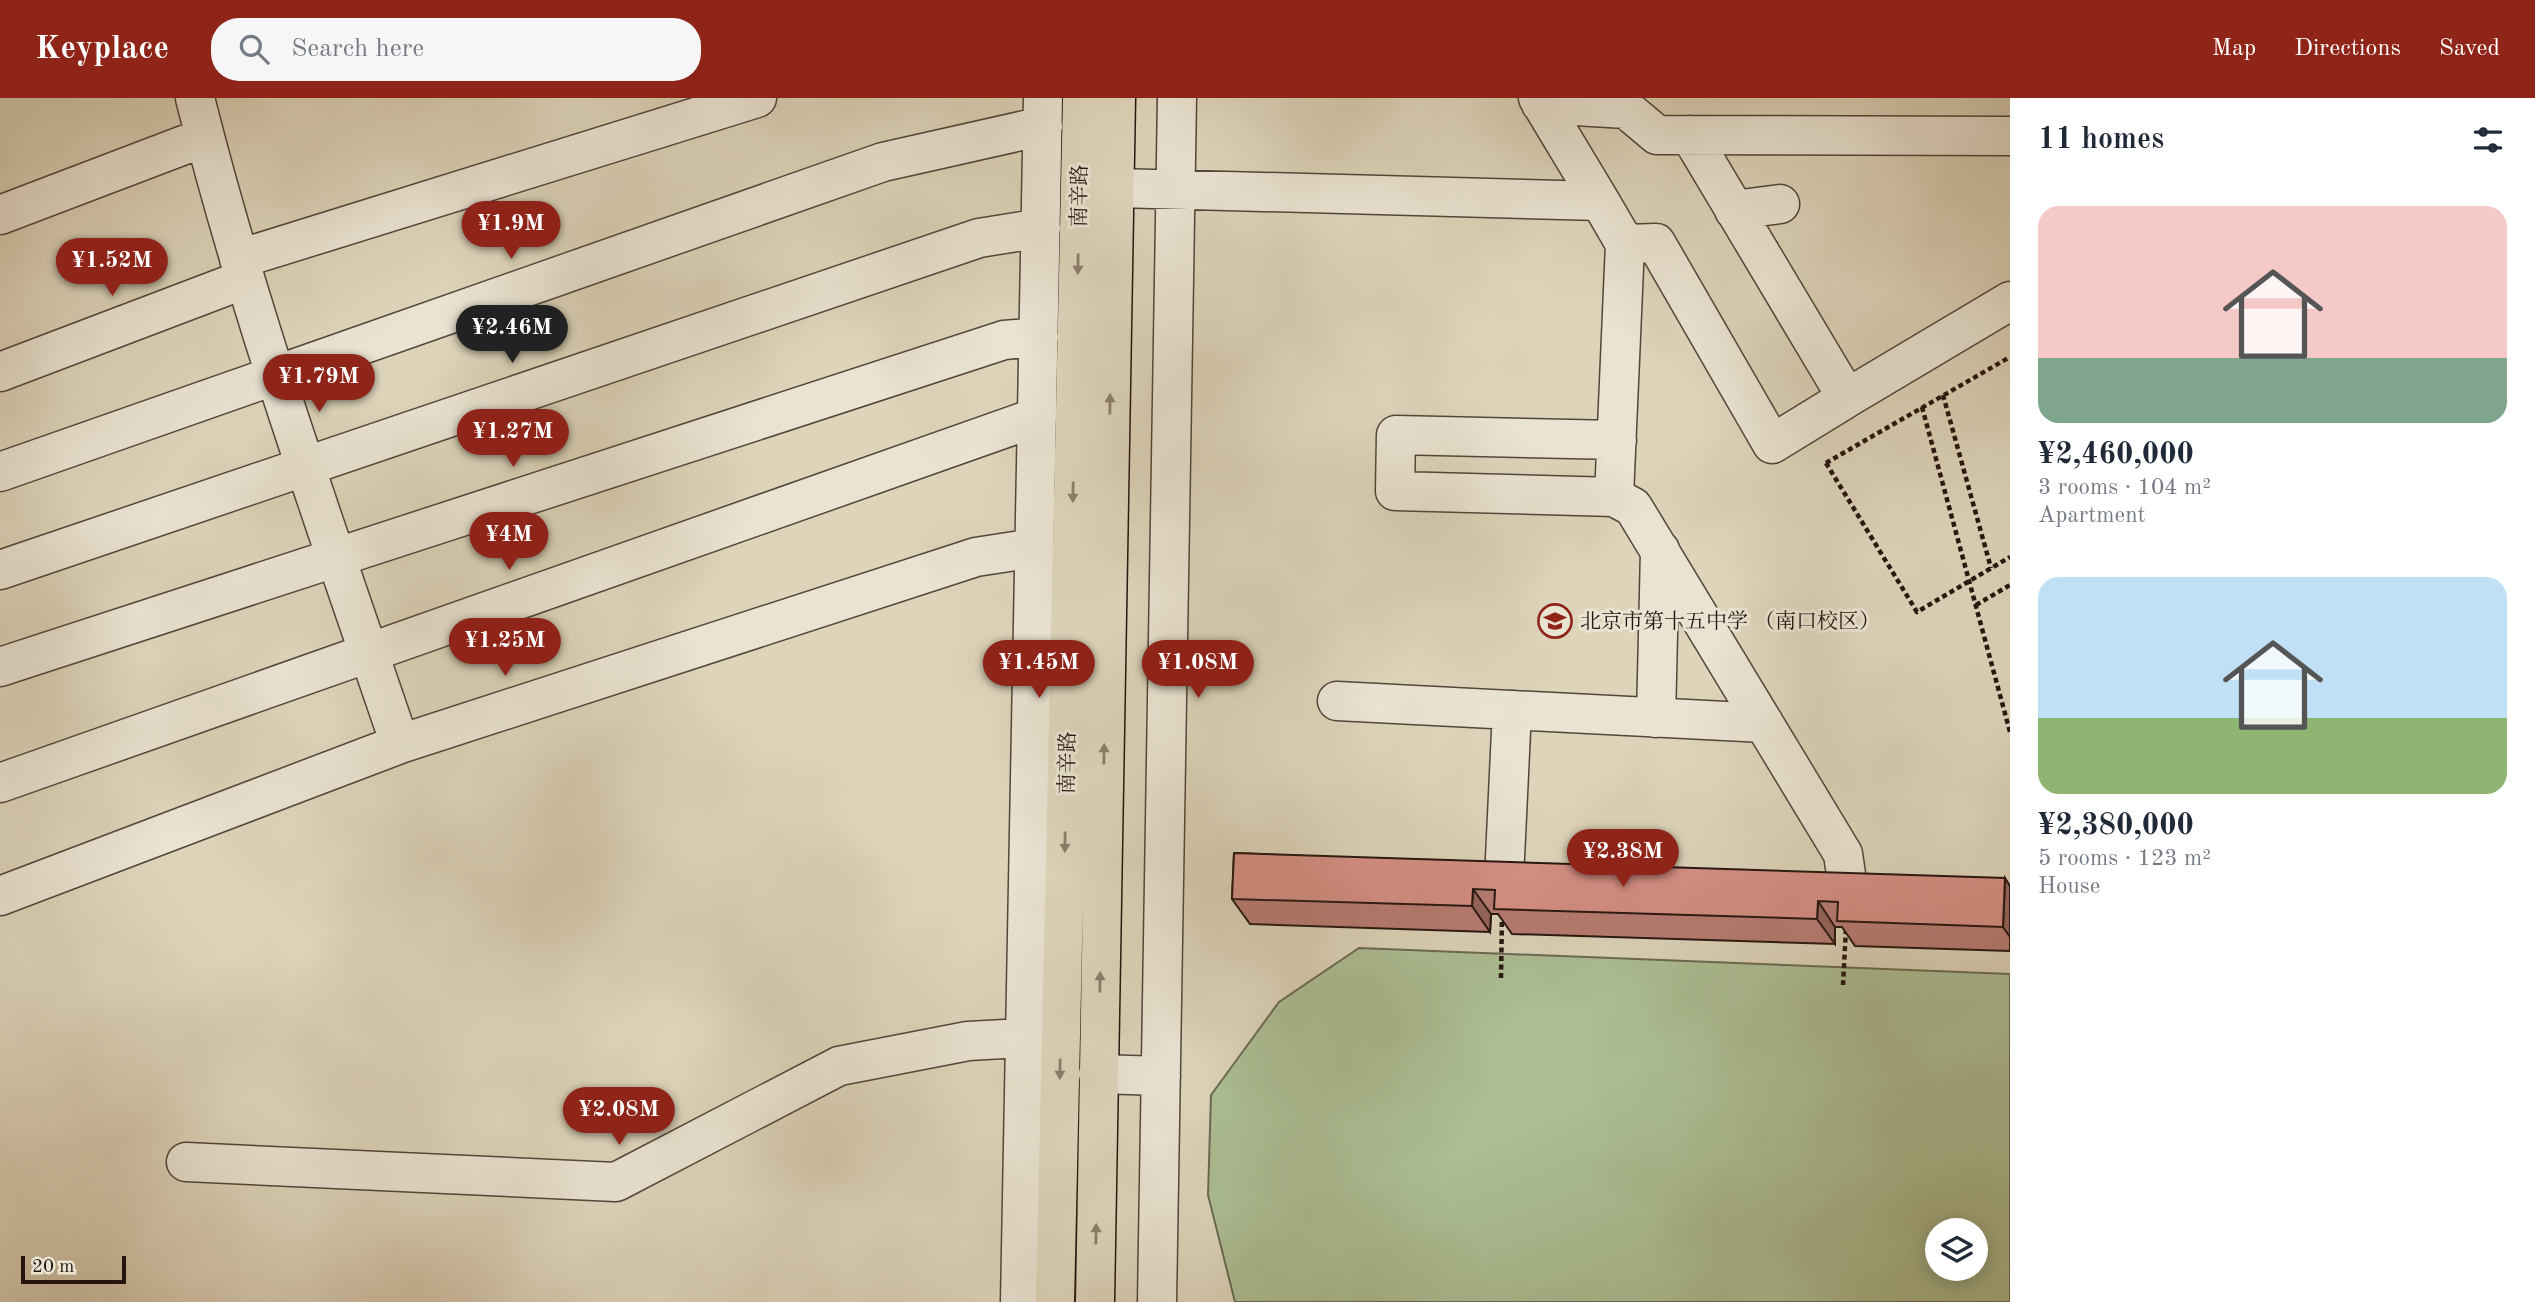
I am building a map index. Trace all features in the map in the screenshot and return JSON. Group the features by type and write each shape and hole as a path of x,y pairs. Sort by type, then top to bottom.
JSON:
{"main road":[{"name":"南辛路","path":"1082,98 1097,187 1098,1074 1095,1302"},
{"name":"南辛路","path":"1055,1302 1044,937 1077,314 1097,187 1116,98"}],"street":[{"path":"195,98 242,269 275,376 400,744"},
{"path":"0,372 242,269 757,98"},
{"path":"1157,1302 1177,98"},
{"path":"1540,101 1626,108 1657,135 2010,136"},
{"path":"1540,101 1625,244 1614,496"},
{"path":"0,472 883,162 1043,112 1034,548 1044,937 1024,1038 1020,1302"},
{"path":"1690,135 1847,398"},
{"path":"0,215 205,137"},
{"path":"1097,187 1600,201"},
{"path":"1734,210 1780,204"},
{"path":"0,570 979,238 1041,228"},
{"path":"1625,244 1656,243 1772,444 2010,301"},
{"path":"0,667 1004,340 1040,323 1077,314"},
{"path":"0,783 1038,417"},
{"path":"1617,440 1396,435 1395,491 1614,496 1633,507 1843,854 1848,888"},
{"path":"0,896 400,744 976,557 1034,548"},
{"path":"1656,718 1660,550"},
{"path":"1337,701 1764,723"},
{"path":"1503,897 1512,710"},
{"path":"186,1162 616,1182 839,1066 968,1041 1024,1038"},
{"path":"1098,1074 1161,1076"}],"path":[{"path":"1826,463 2010,357"},
{"path":"1943,395 1991,568"},
{"path":"1922,407 2010,733"},
{"path":"1805,424 1916,612 2010,557"},
{"path":"1976,605 2010,585"},
{"path":"1501,978 1503,897"},
{"path":"1843,985 1846,927"}],"green space":[{"path":"1359,948 2010,974 2010,1302 1235,1302 1208,1195 1211,1095 1279,1002"}],"building":[{"path":"1234,853 2005,878 2003,927 1837,921 1838,902 1818,901 1817,919 1494,909 1495,890 1473,889 1472,906 1232,899"}],"place":[{"name":"北京市第十五中学 （南口校区）","path":"1555,621"}]}
